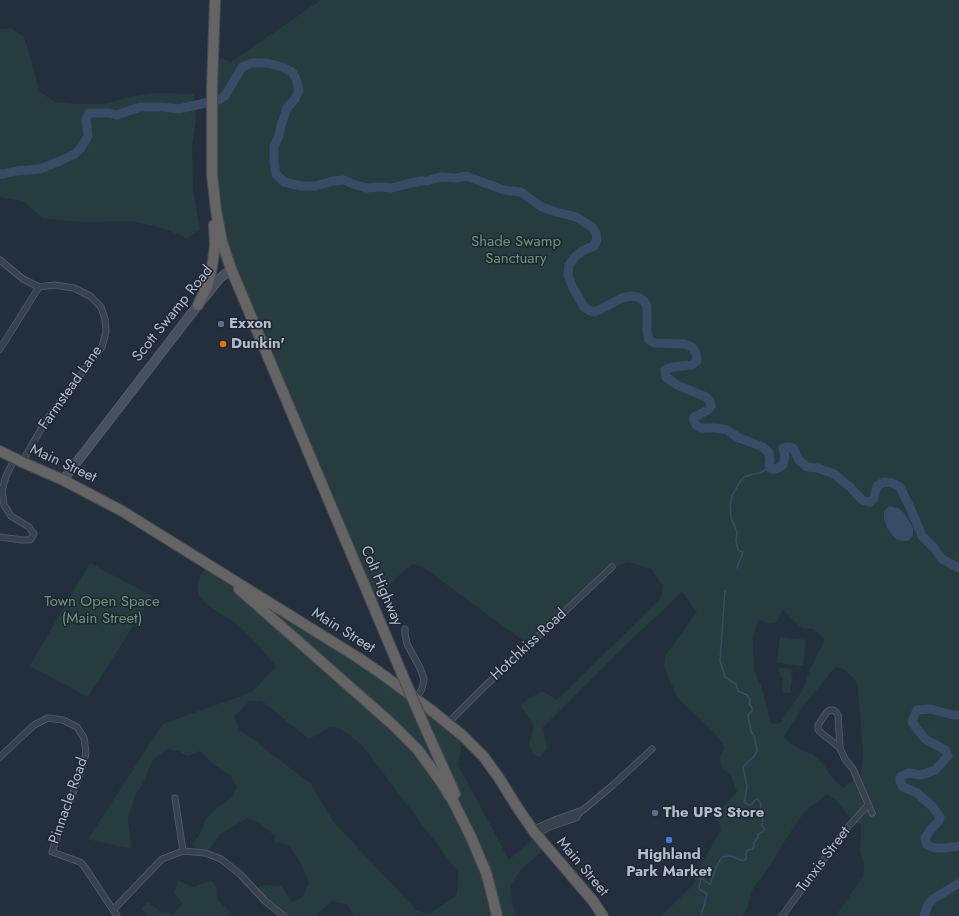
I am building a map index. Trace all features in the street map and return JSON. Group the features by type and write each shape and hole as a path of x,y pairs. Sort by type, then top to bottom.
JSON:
{"highway":[{"name":"Scott Swamp Road","path":"215,0 211,158 213,194 219,227 231,269"},
{"path":"198,305 210,276 214,257 213,194"},
{"name":"Colt Highway","path":"231,269 402,674 472,833 487,875 497,916"},
{"name":"Main Street","path":"0,451 63,480 122,511 357,658 416,698 448,723 474,747 492,767 546,848 593,901 603,916"},
{"path":"208,564 386,718 410,742 432,768 446,790 462,819 487,875"}],"main road":[{"name":"Scott Swamp Road","path":"63,480 198,305 219,279 231,269"}],"street":[{"path":"0,260 23,279 39,287 0,349"},
{"name":"Farmstead Lane","path":"0,537 30,540 34,534 29,527 10,516 4,505 2,491 6,476 102,347 106,332 105,319 101,307 90,296 74,288 54,285 39,287"},
{"name":"Hotchkiss Road","path":"448,723 483,688 612,567"},
{"path":"406,629 405,634 407,644 420,668 424,679 421,691 416,698"},
{"path":"840,748 823,735 818,729 818,725 826,712 830,710 833,710 838,715 840,748 845,759 853,769 872,813"},
{"name":"Pinnacle Road","path":"0,757 34,725 48,718 63,720 77,727 84,738 86,753 52,852 80,862 117,916"},
{"path":"535,833 539,827 557,819 580,812 613,785 652,749"},
{"path":"175,798 183,851"},
{"name":"Tunxis Street","path":"782,916 846,829 868,805"},
{"path":"113,910 162,859 183,851 205,853 221,859 240,874 265,901 284,916"}],"green space":[{"name":"Shade Swamp Sanctuary","path":"321,0 959,0 959,916 835,916 863,876 864,864 860,852 861,825 853,821 836,800 827,794 804,812 765,873 753,888 747,909 742,916 661,916 687,891 695,881 698,870 721,830 715,816 737,791 730,774 722,768 720,757 724,747 717,735 678,698 664,667 665,656 697,612 682,592 543,727 547,749 540,757 533,755 529,744 534,726 521,706 527,700 542,691 557,700 661,598 663,585 651,569 629,562 612,567 529,645 423,567 412,564 396,578 373,606 219,227 213,56 231,62","holes":["890,506 898,508 902,511 913,527 902,541 896,539 885,524 884,520","783,610 802,628 814,629 825,640 810,669 804,688 780,723 772,724 762,688 754,671 753,640 754,632 759,620 770,624 776,623","835,667 843,669 855,679 858,688 863,753 861,776 843,788 834,780 822,763 813,755 799,749 784,737 800,710"]},
{"path":"11,28 24,37 40,92 55,102 103,104 134,96 156,93 194,94 196,120 192,145 193,189 200,230 186,238 166,229 133,221 82,222 42,218 24,201 0,197 0,29"},
{"name":"Town Open Space (Main Street)","path":"90,563 152,596 88,697 30,666"},
{"path":"208,564 312,630 463,736 458,765 509,860 537,835 546,847 519,872 511,885 512,902 516,916 354,916 347,904 331,901 316,916 284,916 254,889 264,885 281,886 292,902 303,897 309,883 301,864 289,845 275,842 275,836 258,822 247,818 221,834 205,853 192,844 199,836 206,819 213,811 232,797 237,787 231,776 213,764 200,751 187,756 178,751 167,749 153,759 143,783 136,794 128,817 131,848 88,839 163,724 252,692 276,667 262,649 237,624 208,605 200,597 198,585 202,573","holes":["249,701 262,701 309,739 330,727 341,729 362,745 458,872 456,896 428,914 417,911 332,820 311,784 239,729 234,717"]},
{"path":"780,637 806,640 803,666 777,663"},
{"path":"779,668 792,669 791,676 793,676 793,678 790,693 782,692 783,677 780,677"},
{"path":"178,881 194,887 211,881 216,887 217,899 234,916 148,916 142,909 147,902 161,912 173,914 183,904 174,893"}],"water":[{"path":"890,506 898,508 904,513 913,527 913,536 908,541 896,539 887,528 884,520 884,512"}],"waterway":[{"path":"0,174 40,169 75,154 81,148 88,136 86,119 89,113 109,113 117,115 140,107 179,109 218,100 225,96 242,67 252,63 267,63 282,67 292,72 299,90 295,99 287,108 279,136 274,146 274,163 276,174 284,182 301,186 316,186 332,181 344,180 366,188 392,188 440,177 456,178 466,176 504,190 521,192 540,206 576,217 592,227 596,233 597,240 594,246 582,251 569,265 568,275 573,288 584,307 594,312 622,298 631,296 638,297 644,301 647,306 647,332 649,340 654,343 684,344 692,347 696,353 697,361 692,365 672,367 665,370 666,377 677,385 706,397 710,401 711,406 708,410 694,417 696,425 701,428 727,430 737,437 763,447 769,453 769,465 771,469 776,469 783,465 785,455 783,448 793,448 799,460 807,467 818,468 834,474 850,487 862,500 870,502 874,498 877,486 884,482 892,483 900,487 922,536 935,549 942,559 959,568"},
{"path":"737,568 743,552 738,550 736,541 737,531 731,518 730,505 732,496 744,477 760,473 770,467"},
{"path":"701,916 707,894 699,889 701,877 710,884 717,866 723,857 729,856 743,861 746,859 747,850 754,847 758,834 763,832 764,829 762,826 763,818 760,812 760,802 757,799 751,805 744,802 747,787 743,767 755,755 757,750 748,715 752,711 749,703 750,699 747,695 738,691 736,684 725,677 720,661 725,591"},
{"path":"959,715 953,715 930,709 917,710 912,721 917,729 925,739 945,750 948,756 935,770 921,775 908,773 900,777 903,787 917,793 933,807 940,817 938,822 925,838 927,845 935,848 959,846"},
{"path":"924,916 928,905 933,899 959,883"}],"place":[{"name":"Exxon","path":"221,324"},
{"name":"Dunkin'","path":"223,344"},
{"name":"The UPS Store","path":"655,813"},
{"name":"Highland Park Market","path":"669,840"}]}
